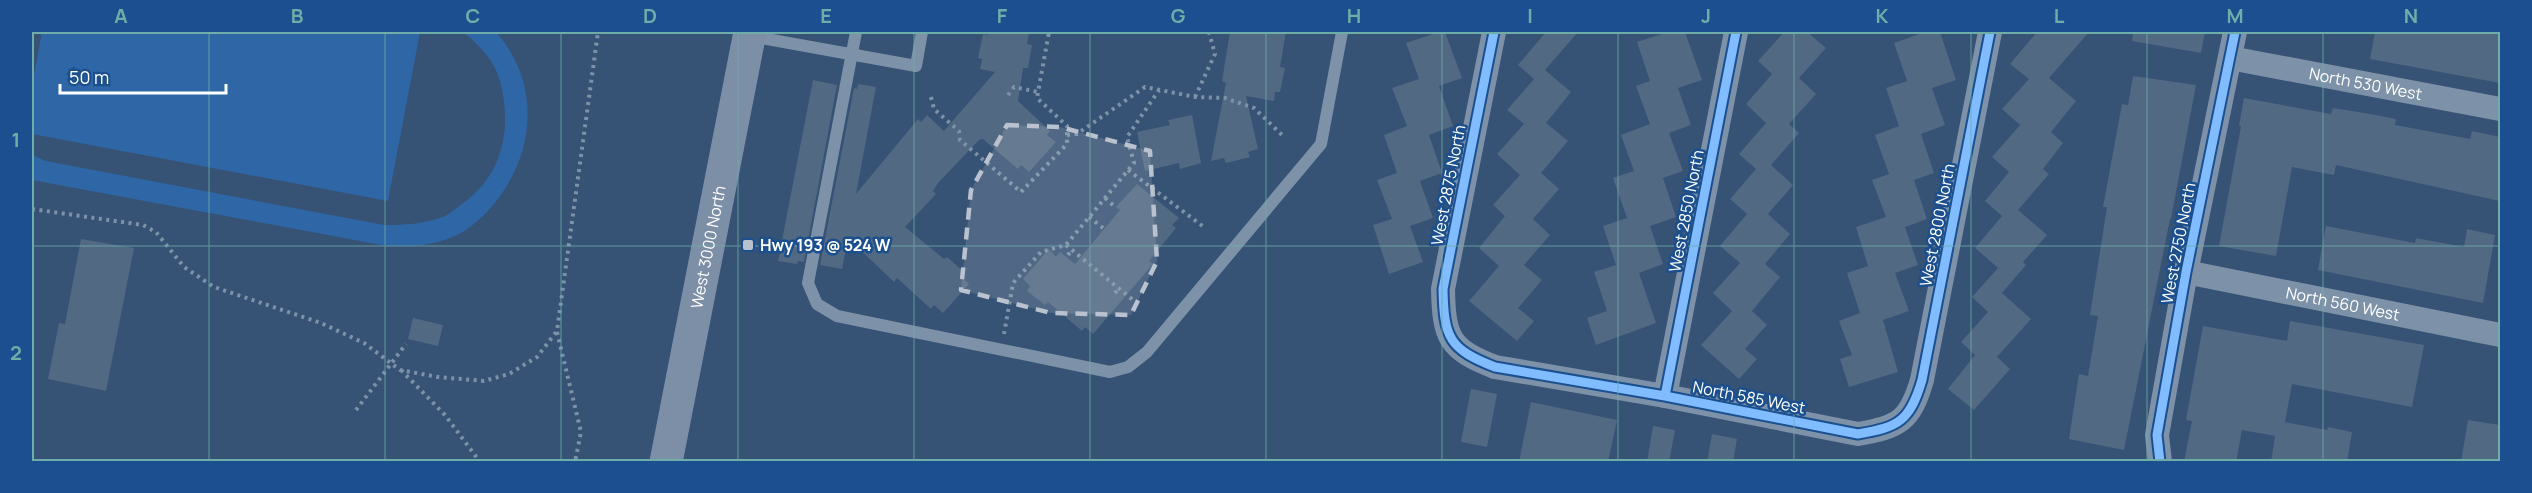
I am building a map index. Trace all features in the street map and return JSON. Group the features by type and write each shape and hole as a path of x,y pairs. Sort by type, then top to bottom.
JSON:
{"main road":[{"name":"West 3000 North","path":"666,462 750,34"}],"street":[{"name":"West 2875 North","path":"1452,343 1443,318 1443,289 1494,32"},
{"name":"West 2850 North","path":"1665,396 1736,32"},
{"name":"West 2800 North","path":"1903,420 1915,404 1923,380 1990,32"},
{"name":"West 2750 North","path":"2160,462 2157,435 2186,272 2235,32"},
{"name":"North 530 West","path":"2230,58 2500,109"},
{"name":"North 560 West","path":"2186,272 2500,335"},
{"name":"North 585 West","path":"1452,343 1472,358 1495,366 1665,396 1858,434 1881,430 1903,420"}],"lane":[{"path":"856,32 808,283 817,304 837,316 1110,372 1128,367 1147,352 1321,144 1342,32"},
{"path":"750,34 916,66 922,32"}],"path":[{"path":"575,462 581,432 556,332 598,32"},
{"path":"931,97 934,109 959,131 960,140 1021,192 1067,144 1067,126 1037,98 1049,32"},
{"path":"1196,97 1215,54 1209,32"},
{"path":"1008,95 1014,87 1038,92"},
{"path":"1066,135 1077,134 1145,87 1196,97 1225,98 1254,108 1282,135"},
{"path":"1004,334 1014,283 1041,252 1066,245 1134,163 1127,137 1159,90"},
{"path":"1128,170 1204,227"},
{"path":"1105,198 1113,205"},
{"path":"32,209 142,225 156,232 184,267 214,287 321,323 364,343 400,370 445,415 480,462"},
{"path":"1089,217 1103,228"},
{"path":"1066,245 1139,305"},
{"path":"1068,255 1072,250"},
{"path":"1115,294 1119,288"},
{"path":"400,370 438,377 483,381 509,374 537,357 556,332"},
{"path":"356,410 406,344"}],"highlighted area":[{"path":"1007,125 1060,127 1150,151 1157,261 1131,315 1051,313 961,290 971,190"}],"shaded area":[{"path":"42,32 420,32 388,201 32,134 32,86"},
{"path":"463,32 496,32 511,52 521,73 528,118 525,141 518,163 508,184 494,204 466,230 438,242 387,246 32,180 32,155 46,161 384,225 414,224 443,217 476,192 487,179 502,148 505,131 503,96 497,71 484,52"}],"building":[{"path":"989,32 1029,33 1027,44 1032,45 1028,68 1023,68 1018,101 1050,131 1047,135 1056,142 1029,172 1021,165 1018,169 983,139 979,140 938,183 933,191 936,194 905,227 965,273 961,277 969,284 943,313 934,305 931,309 897,278 894,282 848,238 842,269 820,265 854,88 857,89 858,84 876,87 856,194 918,119 921,122 927,115 944,131 995,72 980,69 982,59 978,58 983,34 988,35"},
{"path":"1230,32 1286,32 1280,67 1285,68 1280,92 1275,92 1274,101 1246,96 1258,149 1248,152 1250,157 1226,163 1224,158 1211,161 1226,83 1222,81"},
{"path":"1445,32 1462,78 1439,86 1453,126 1429,135 1442,173 1420,181 1433,218 1410,226 1423,262 1389,274 1373,225 1392,219 1377,180 1397,173 1384,135 1407,126 1392,88 1419,79 1406,43"},
{"path":"1546,32 1578,32 1545,70 1571,92 1546,123 1568,141 1541,173 1559,189 1533,219 1550,235 1524,265 1542,280 1518,308 1534,321 1517,341 1469,301 1499,266 1479,248 1505,216 1493,205 1520,175 1497,154 1524,124 1507,110 1534,79 1518,65"},
{"path":"1668,32 1685,32 1702,80 1678,88 1691,125 1669,133 1683,171 1663,178 1676,217 1650,226 1663,264 1639,273 1656,323 1596,345 1587,318 1607,311 1594,272 1616,265 1603,226 1627,218 1613,178 1634,171 1621,135 1650,124 1636,86 1650,81 1637,42"},
{"path":"1784,32 1807,32 1826,48 1799,78 1816,94 1789,124 1799,133 1771,165 1793,185 1768,214 1790,234 1765,264 1780,277 1752,311 1767,325 1745,349 1757,359 1739,379 1701,345 1732,311 1713,293 1740,263 1720,246 1747,214 1730,199 1756,169 1739,154 1766,123 1746,104 1772,74 1758,61"},
{"path":"1925,32 1940,32 1956,80 1932,88 1945,125 1921,134 1934,173 1914,180 1927,219 1905,227 1918,265 1895,273 1909,311 1883,320 1898,372 1849,387 1840,359 1852,355 1839,321 1860,313 1847,273 1868,266 1856,227 1886,217 1872,180 1889,174 1875,135 1899,126 1886,88 1907,81 1894,43"},
{"path":"2037,32 2089,32 2049,78 2076,101 2051,132 2063,143 2043,169 2049,174 2018,210 2047,235 2023,262 2026,265 2002,293 2031,319 1997,357 2010,369 1974,410 1948,389 1975,355 1961,342 1988,312 1972,297 1998,268 1975,248 2002,216 1985,201 2009,172 1992,157 2020,125 2002,109 2029,79 2010,64"},
{"path":"2133,32 2205,32 2201,53 2132,41"},
{"path":"2375,32 2500,32 2500,83 2370,59"},
{"path":"2133,76 2196,85 2124,450 2069,439 2079,374 2088,376 2098,316 2090,315 2107,207 2103,207 2122,104 2128,105"},
{"path":"813,80 837,85 804,262 798,261 797,264 778,261"},
{"path":"2244,98 2331,114 2333,108 2371,114 2396,119 2395,125 2470,139 2472,131 2500,137 2500,201 2336,165 2334,175 2292,167 2276,256 2219,246"},
{"path":"1192,115 1201,163 1180,169 1179,163 1145,171 1137,132 1170,125 1168,120"},
{"path":"1137,184 1179,218 1172,225 1176,228 1149,261 1153,264 1093,334 1085,327 1082,331 1048,302 1045,305 1027,291 1030,286 1023,279 1049,249 1056,257 1060,252 1075,264 1120,210 1116,207"},
{"path":"2326,226 2415,243 2416,238 2464,247 2467,229 2495,235 2483,303 2318,270"},
{"path":"81,239 134,248 106,391 48,379 59,323 65,324"},
{"path":"413,318 443,325 438,346 408,339"},
{"path":"2290,321 2424,345 2412,407 2292,384 2285,422 2352,432 2347,462 2271,462 2275,436 2242,430 2236,462 2184,462 2192,421 2186,420 2203,326 2287,341"},
{"path":"1471,389 1497,394 1487,447 1461,442"},
{"path":"1531,402 1617,420 1608,462 1519,462"},
{"path":"2468,420 2500,425 2500,462 2461,462"},
{"path":"1653,426 1675,430 1669,462 1647,462"},
{"path":"1712,434 1737,439 1733,462 1707,462"}],"cycle path":[{"path":"1494,32 1443,289 1445,319 1452,340 1468,354 1495,367 1665,396 1858,434 1884,428 1901,420 1913,405 1922,380 1990,32"},
{"path":"1665,396 1736,32"},
{"path":"2160,462 2157,435 2186,272 2235,32"}],"place":[{"name":"Hwy 193 @ 524 W","path":"748,245"}]}
